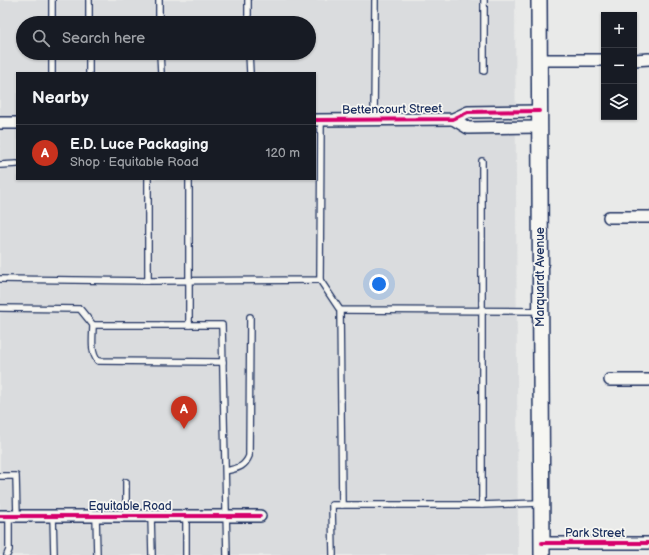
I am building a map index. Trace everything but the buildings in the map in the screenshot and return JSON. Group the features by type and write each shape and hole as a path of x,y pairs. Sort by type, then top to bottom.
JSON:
{"main road":[{"name":"Marquardt Avenue","path":"539,0 542,549"}],"street":[{"path":"637,60 649,59"},
{"path":"539,60 601,60"},
{"name":"Bettencourt Street","path":"318,120 453,119 468,112 539,111"},
{"name":"Bettencourt Street","path":"453,119 468,128 539,127"},
{"path":"0,123 16,123"},
{"path":"609,217 649,216"},
{"path":"610,380 649,380"},
{"name":"Equitable Road","path":"9,516 260,516"},
{"name":"Park Street","path":"542,549 649,544"}],"lane":[{"path":"52,0 52,16"},
{"path":"89,0 89,16"},
{"path":"159,0 159,16"},
{"path":"248,0 248,16"},
{"path":"374,119 375,0"},
{"path":"484,0 484,71"},
{"path":"52,60 52,72"},
{"path":"89,60 89,72"},
{"path":"160,60 161,72"},
{"path":"249,60 250,72"},
{"path":"318,120 320,280 340,310 342,505"},
{"path":"482,161 482,505"},
{"path":"0,165 16,164"},
{"path":"148,180 148,281"},
{"path":"189,180 189,325"},
{"path":"0,279 148,281 320,280"},
{"path":"0,308 80,309 93,325 95,358 98,361 223,362"},
{"path":"340,310 540,312"},
{"path":"226,471 237,468 246,463 249,456 250,317"},
{"path":"93,325 222,325 227,555"},
{"path":"0,476 16,476 9,516 9,550 7,555"},
{"path":"126,482 126,516"},
{"path":"333,555 332,505 482,505 541,503"},
{"path":"53,516 54,555"},
{"path":"96,516 96,555"},
{"path":"151,516 152,555"},
{"path":"186,516 186,555"}],"shaded area":[{"path":"0,0 515,0 518,555 0,555"}],"cycle path":[{"path":"316,120 453,119 468,112 539,111"},
{"path":"0,516 260,516"},
{"path":"542,543 649,543"}],"place":[{"name":"E.D. Luce Packaging","path":"184,429"}]}
